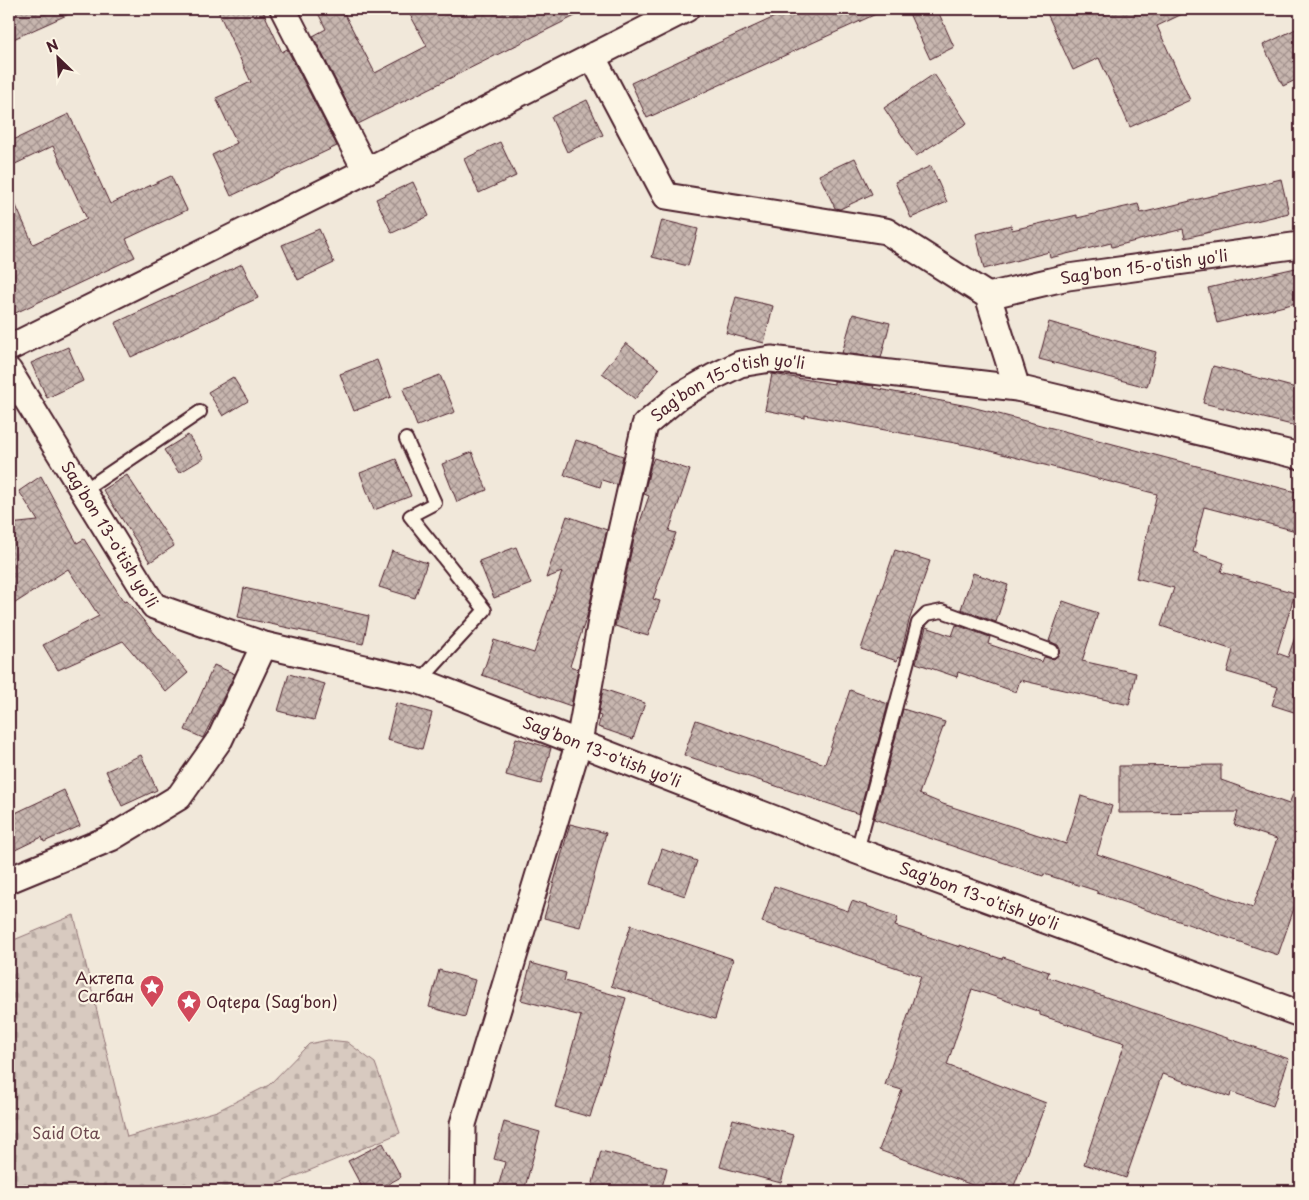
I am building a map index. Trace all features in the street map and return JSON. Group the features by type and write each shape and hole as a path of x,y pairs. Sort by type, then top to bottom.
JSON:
{"street":[{"path":"283,9 366,171"},
{"path":"9,348 366,171 686,9"},
{"path":"592,56 666,196 886,232 988,296 1017,388"},
{"name":"Sag'bon 15-o'tish yo'li","path":"988,296 1068,277 1300,245"},
{"name":"Sag'bon 15-o'tish yo'li","path":"462,1191 463,1124 579,742 602,615 645,425 678,397 713,377 740,364 771,359 1017,388 1300,456"},
{"name":"Sag'bon 13-o'tish yo'li","path":"9,372 153,605 264,645 420,681 857,851 1300,1014"},
{"path":"9,880 111,838 179,798 220,738 264,645"}],"lane":[{"path":"83,491 200,412"},
{"path":"406,439 435,503 410,516 485,610 420,681"},
{"path":"857,851 918,624 927,614 942,611 1052,651"}],"green space":[{"name":"Said Ota","path":"74,915 127,1137 217,1111 269,1085 309,1044 328,1040 347,1042 375,1063 400,1133 260,1191 9,1191 9,942"}],"building":[{"path":"9,9 80,9 9,41"},
{"path":"217,9 262,9 282,52 287,49 337,146 231,196 212,155 237,143 216,98 251,82"},
{"path":"316,9 342,9 375,73 427,46 407,9 589,9 358,124 313,36 326,29"},
{"path":"792,9 887,9 647,118 631,83"},
{"path":"907,9 937,9 954,47 930,59"},
{"path":"1045,9 1193,9 1157,26 1190,100 1130,127 1099,58 1073,70"},
{"path":"1300,27 1300,78 1283,86 1263,45"},
{"path":"934,74 967,123 916,156 884,108"},
{"path":"587,100 603,135 567,152 551,117"},
{"path":"69,114 110,204 171,176 187,210 126,239 135,257 9,316 9,190 33,244 87,219 53,146 9,167 9,142"},
{"path":"500,142 516,176 479,193 464,159"},
{"path":"855,158 872,194 840,209 835,208 819,175"},
{"path":"931,166 947,202 911,218 895,182"},
{"path":"1281,179 1289,213 1185,238 1183,229 1112,247 1111,243 1050,258 1049,252 984,269 976,234 1011,225 1012,230 1077,215 1077,218 1138,204 1141,213"},
{"path":"413,182 429,216 392,233 376,199"},
{"path":"662,220 698,229 688,266 652,257"},
{"path":"319,229 334,263 298,280 282,245"},
{"path":"242,264 258,298 131,357 115,323"},
{"path":"1300,267 1300,302 1217,323 1208,288"},
{"path":"736,297 773,306 764,343 726,333"},
{"path":"853,314 890,323 881,358 842,353"},
{"path":"1049,322 1156,352 1147,387 1039,359"},
{"path":"626,343 659,369 635,399 602,373"},
{"path":"68,347 83,381 47,398 31,363"},
{"path":"377,360 391,397 354,411 340,374"},
{"path":"1213,366 1300,389 1300,427 1203,403"},
{"path":"772,374 834,384 834,381 874,386 873,388 968,406 1300,493 1300,532 1204,507 1193,552 1224,563 1221,572 1295,593 1277,653 1288,657 1296,634 1300,635 1300,714 1272,705 1278,687 1227,672 1233,650 1161,626 1174,588 1136,578 1157,494 971,446 805,415 805,418 765,410"},
{"path":"440,375 455,412 417,426 403,389"},
{"path":"233,377 248,401 223,416 208,392"},
{"path":"188,435 204,458 179,473 164,450"},
{"path":"576,440 623,456 617,485 602,480 600,487 564,475"},
{"path":"472,452 487,490 457,502 442,464"},
{"path":"654,458 690,470 669,531 676,533 653,599 660,601 648,636 615,626 634,539 649,496 644,494"},
{"path":"396,459 411,496 374,510 360,473"},
{"path":"127,475 174,546 150,562 103,490"},
{"path":"41,476 77,543 84,539 124,602 127,601 188,673 166,692 123,641 58,670 43,645 99,616 68,569 9,607 9,524 38,521 19,491"},
{"path":"567,516 607,530 587,616 570,666 578,669 571,706 482,675 494,640 534,653 562,572 546,578"},
{"path":"516,547 531,584 494,598 479,561"},
{"path":"895,550 930,561 909,621 900,658 898,657 897,661 861,649"},
{"path":"392,551 427,563 415,598 379,587"},
{"path":"973,573 1008,585 996,622 961,609"},
{"path":"244,588 369,616 363,644 238,617"},
{"path":"1063,601 1098,613 1082,661 1136,673 1129,705 1020,680 1016,692 958,672 957,677 916,663 926,627 952,636 956,625 990,637 988,644 1042,662 1044,657 1054,659 1059,654 1060,649 1058,645 1049,641"},
{"path":"214,665 235,674 203,738 185,730"},
{"path":"289,674 325,684 314,720 278,711"},
{"path":"603,689 645,703 633,739 598,727 601,716 598,715"},
{"path":"850,690 888,704 859,814 684,755 696,720 825,764"},
{"path":"396,703 432,713 422,749 387,740"},
{"path":"903,709 945,722 919,794 943,804 1066,844 1081,796 1112,806 1097,854 1253,907 1277,839 1234,825 1238,812 1119,813 1119,766 1221,765 1221,780 1289,804 1297,783 1300,783 1300,891 1278,955 1097,893 1097,891 984,857 874,819"},
{"path":"516,738 551,748 541,784 506,775"},
{"path":"141,755 157,790 122,806 106,771"},
{"path":"64,790 80,826 44,842 42,837 9,853 9,816"},
{"path":"570,824 606,833 580,927 544,918"},
{"path":"662,849 697,861 685,896 650,884"},
{"path":"774,886 848,911 852,901 898,917 895,926 960,947 960,945 1002,959 1003,957 1049,972 1047,977 1289,1059 1273,1106 1231,1092 1230,1097 1162,1074 1126,1178 1084,1164 1125,1043 1040,1015 1040,1012 972,989 947,1065 1046,1103 1012,1191 988,1191 879,1150 902,1090 885,1085 921,976 762,922"},
{"path":"631,925 733,959 715,1019 611,986"},
{"path":"531,963 566,973 564,981 626,998 590,1117 555,1107 581,1016 521,1000"},
{"path":"439,970 475,980 465,1017 429,1007"},
{"path":"733,1119 794,1135 781,1183 720,1167"},
{"path":"504,1122 540,1132 524,1191 497,1191 505,1162 494,1159"},
{"path":"383,1143 401,1177 375,1191 364,1191 348,1161"},
{"path":"601,1151 667,1168 661,1191 591,1191"}],"place":[{"name":"Актепа Сагбан","path":"152,1008"},
{"name":"Oqtepa (Sagʻbon)","path":"189,1023"}]}
